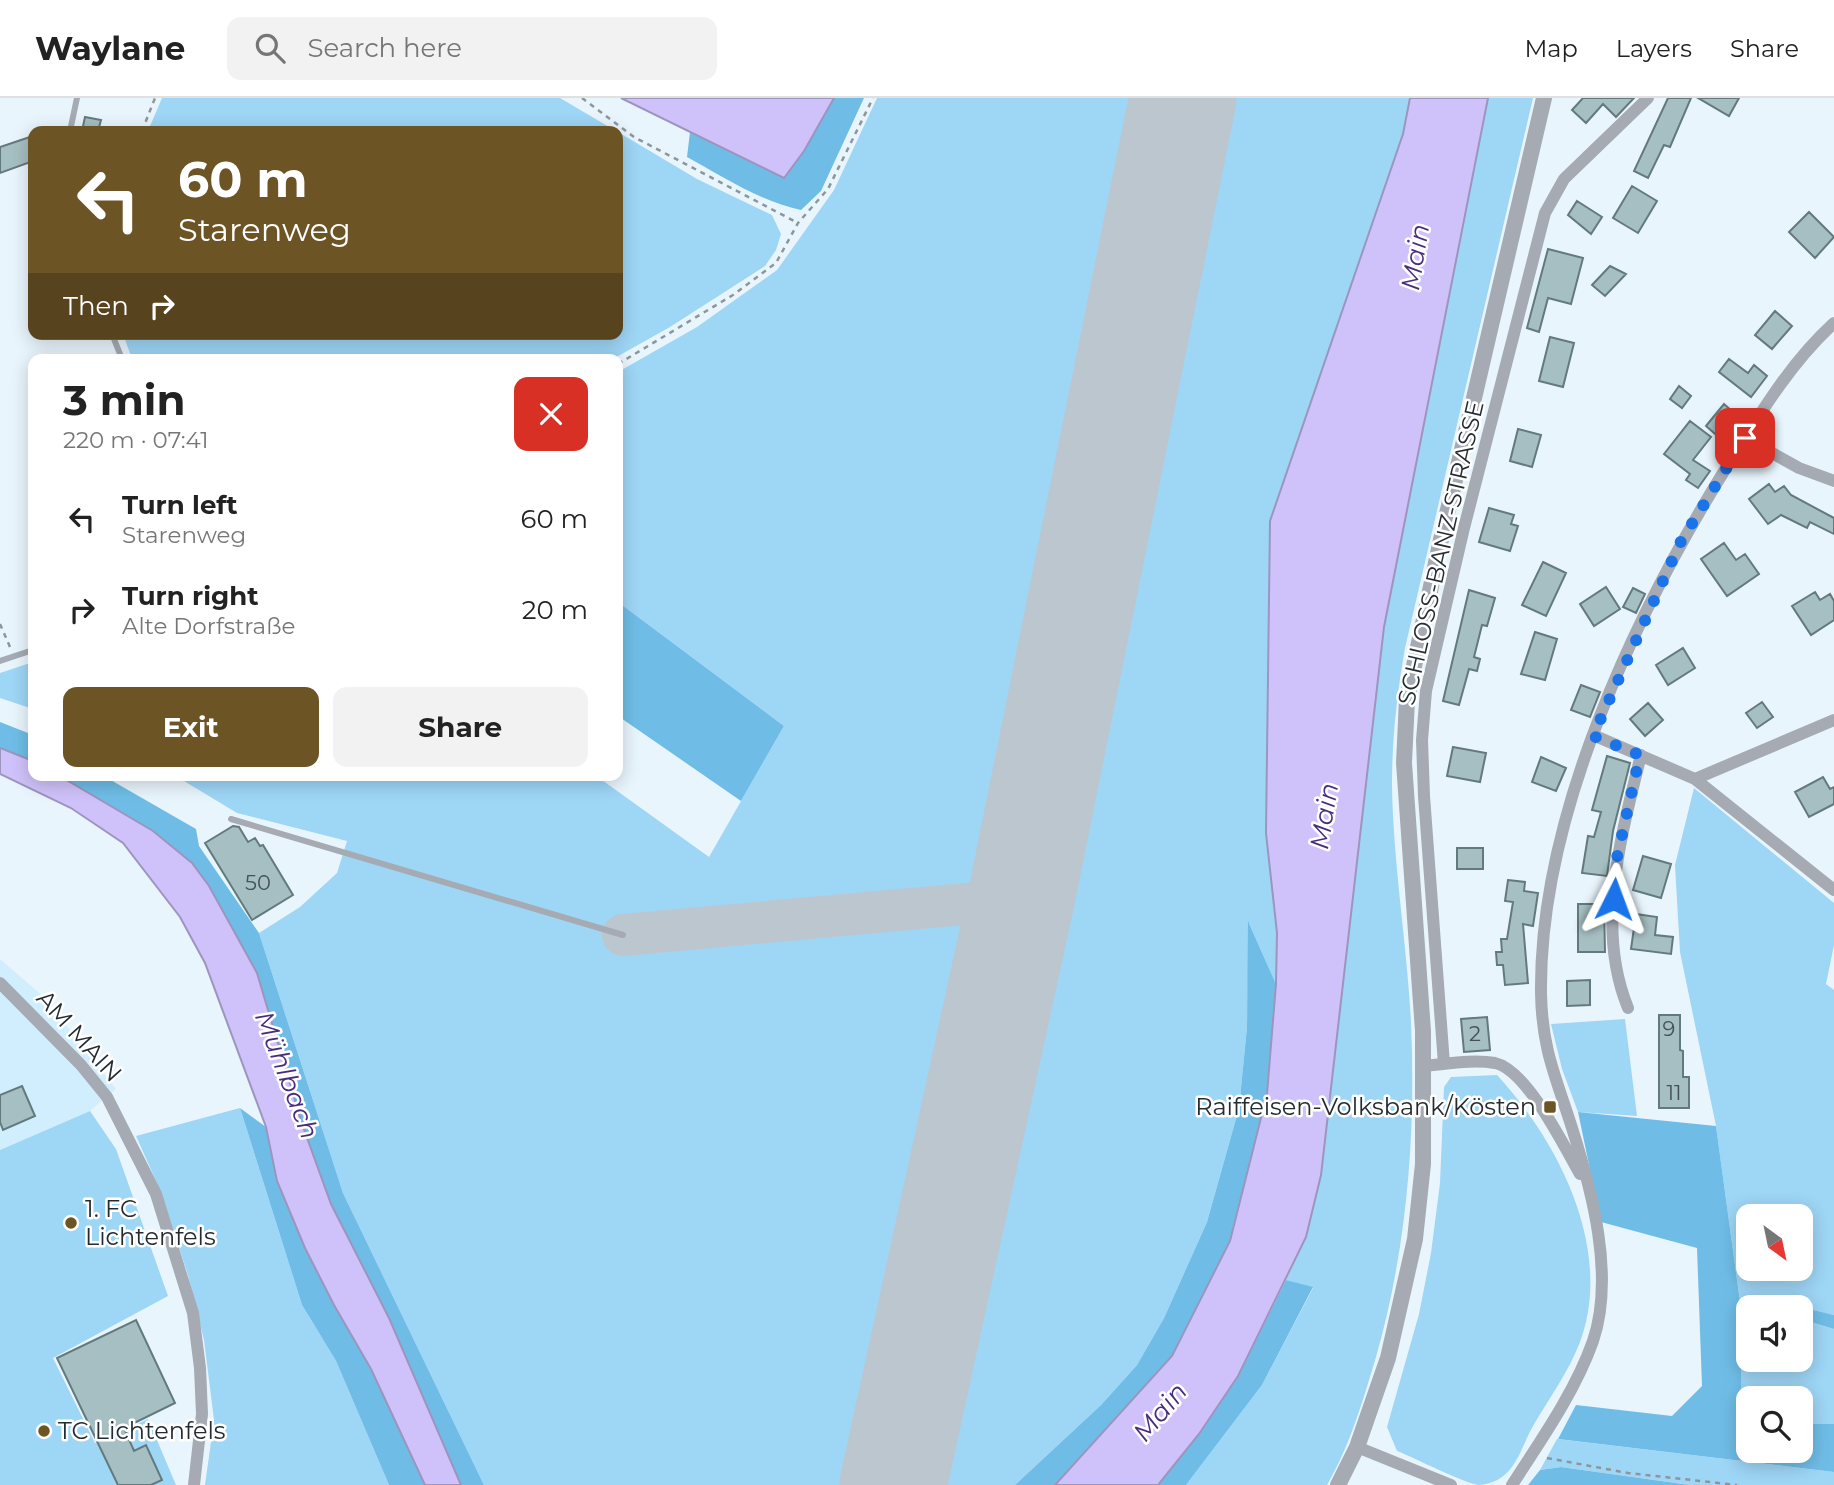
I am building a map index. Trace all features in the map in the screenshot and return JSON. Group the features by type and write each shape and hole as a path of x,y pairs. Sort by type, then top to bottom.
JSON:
{"street":[{"path":"1338,1485 1357,1447 1388,1358 1415,1239 1423,1164 1424,1066 1405,790 1407,699 1428,594 1544,98"},
{"name":"SCHLOSS-BANZ-STRASSE","path":"1444,1064 1424,796 1422,740 1426,691 1464,528 1545,213 1564,179 1648,98"},
{"path":"1512,1485 1579,1372 1594,1338 1600,1301 1600,1271 1586,1183 1571,1125 1546,1049 1541,992 1549,899 1562,833 1593,736 1680,543 1787,376 1834,323"},
{"path":"1745,438 1799,468 1834,481"},
{"path":"1695,779 1834,720"},
{"path":"1593,736 1695,779 1834,890"},
{"path":"1628,1008 1616,980 1613,957 1615,875 1640,755"},
{"name":"AM MAIN","path":"0,983 81,1065 107,1097 156,1194 195,1326 202,1414 194,1485"},
{"path":"1424,1066 1496,1063 1511,1070 1543,1112 1586,1183"},
{"path":"1357,1447 1451,1485"}],"lane":[{"path":"71,126 77,98"},
{"path":"0,661 28,652"},
{"path":"231,818 623,935"}],"path":[{"path":"144,126 155,98"},
{"path":"582,98 619,126"},
{"path":"623,361 733,295 776,262 799,223 828,190 873,98"},
{"path":"623,129 799,223"},
{"path":"0,624 14,656"},
{"path":"1531,1456 1628,1473 1737,1485"}],"shaded area":[{"path":"162,98 560,98 608,126 150,126"},
{"path":"834,98 864,98 821,191 801,210 756,195 687,157 690,132 784,177 804,151"},
{"path":"877,98 1410,98 1403,134 1270,521 1266,833 1277,933 1276,984 1249,923 1247,1027 1239,1108 1207,1222 1164,1318 1137,1365 1101,1405 1015,1485 484,1485 343,1193 259,933 300,907 337,873 347,841 237,813 184,781 603,781 709,857 784,726 623,606 623,369 697,327 777,270 834,190"},
{"path":"1488,98 1533,98 1405,648 1397,699 1392,768 1393,814 1411,1022 1412,1107 1402,1233 1387,1316 1355,1422 1343,1455 1327,1485 1186,1485 1262,1385 1313,1288 1286,1280 1306,1237 1321,1175 1384,627"},
{"path":"623,135 697,179 772,215 781,234 776,250 765,266 670,327 622,354 130,354 125,340 623,340"},
{"path":"623,606 784,726 741,801 623,719"},
{"path":"28,664 28,707 0,698 0,673"},
{"path":"0,722 28,733 28,759 0,748"},
{"path":"68,781 112,781 196,829 199,846 259,933 343,1193 484,1485 461,1485 389,1319 331,1204 302,1124 282,1053 153,831"},
{"path":"1694,788 1834,903 1834,945 1826,984 1834,990 1834,1315 1813,1310 1813,1295 1739,1295 1737,1281 1813,1281 1813,1204 1736,1204 1736,1273 1716,1126 1680,952 1675,865"},
{"path":"1248,921 1276,984 1267,1094 1230,1242 1172,1356 1055,1485 1015,1485 1101,1405 1137,1365 1164,1318 1207,1222 1239,1108 1247,1027"},
{"path":"0,959 45,998 116,1089 90,1111 0,1150"},
{"path":"1625,1019 1637,1116 1578,1112 1562,1069 1551,1024"},
{"path":"1497,1075 1541,1132 1574,1199 1585,1235 1590,1271 1589,1307 1575,1353 1514,1463 1501,1478 1480,1485 1452,1476 1397,1451 1387,1427 1419,1314 1431,1253 1440,1183 1444,1087 1451,1077"},
{"path":"240,1108 302,1305 336,1361 389,1485 205,1485 214,1420 204,1340 188,1275 161,1192 136,1136"},
{"path":"240,1108 266,1127 277,1181 305,1248 371,1369 425,1485 389,1485 336,1361 302,1305"},
{"name":"1. FC Lichtenfels","path":"90,1111 116,1149 168,1296 53,1358 95,1443 148,1419 176,1485 0,1485 0,1150"},
{"path":"1578,1112 1716,1126 1739,1295 1736,1295 1736,1372 1741,1372 1741,1386 1736,1386 1736,1460 1558,1439 1576,1405 1672,1416 1702,1386 1697,1248 1601,1222"},
{"path":"1286,1280 1313,1287 1262,1385 1186,1485 1158,1485 1199,1434 1238,1377"},
{"path":"1813,1310 1834,1315 1834,1329 1813,1323"},
{"path":"1813,1323 1834,1329 1834,1424 1813,1424 1813,1386 1741,1386 1741,1372 1813,1372"},
{"path":"1813,1424 1834,1424 1834,1472 1759,1463 1813,1463"},
{"path":"1557,1439 1736,1460 1736,1463 1834,1472 1834,1485 1690,1485 1561,1467 1540,1470"},
{"path":"1561,1467 1690,1485 1528,1485 1540,1470"}],"water":[{"path":"621,98 834,98 804,151 784,178"},
{"name":"Main","path":"1410,98 1488,98 1384,627 1321,1175 1306,1237 1238,1376 1199,1434 1158,1485 1055,1485 1172,1356 1230,1241 1267,1094 1276,984 1277,933 1266,833 1270,521 1403,134"},
{"name":"Mühlbach","path":"0,748 28,759 28,781 68,781 153,831 192,863 209,886 257,973 302,1124 331,1204 389,1318 461,1485 425,1485 371,1369 305,1248 277,1181 266,1127 205,963 180,917 123,843 71,808 0,774"}],"building":[{"path":"1583,98 1634,98 1616,117 1603,104 1586,123 1572,110"},
{"path":"1668,98 1691,98 1670,147 1664,145 1648,178 1634,171"},
{"path":"1698,98 1739,98 1729,116"},
{"path":"85,117 101,120 99,126 83,126"},
{"path":"28,138 28,163 0,173 0,147"},
{"path":"1632,186 1657,201 1638,233 1613,218"},
{"path":"1577,201 1602,217 1591,234 1568,215"},
{"path":"1809,212 1834,237 1815,258 1789,232"},
{"path":"1548,249 1583,258 1571,304 1548,298 1539,332 1527,328"},
{"path":"1610,266 1626,274 1605,296 1592,285"},
{"path":"1775,311 1792,326 1772,349 1755,335"},
{"path":"1550,337 1574,343 1563,387 1539,381"},
{"path":"1729,359 1748,373 1754,365 1767,376 1751,397 1719,372"},
{"path":"1679,386 1691,396 1682,408 1670,399"},
{"path":"1724,404 1741,419 1722,440 1706,426"},
{"path":"1690,421 1711,437 1693,460 1710,471 1698,488 1686,480 1690,474 1664,454"},
{"path":"1518,429 1541,435 1532,467 1510,461"},
{"path":"1769,484 1775,492 1784,486 1791,495 1834,518 1834,534 1810,522 1807,528 1781,515 1768,524 1749,499"},
{"path":"1489,508 1514,515 1511,524 1518,526 1510,551 1479,542"},
{"path":"1724,543 1736,560 1745,554 1759,574 1727,596 1701,559"},
{"path":"1543,562 1566,573 1546,616 1522,605"},
{"path":"1606,587 1620,609 1594,626 1580,604"},
{"path":"1633,588 1645,594 1636,613 1623,607"},
{"path":"1469,590 1495,598 1487,626 1482,625 1474,657 1480,659 1477,671 1469,669 1459,705 1443,701"},
{"path":"1815,592 1820,600 1830,594 1834,601 1834,620 1811,635 1792,606"},
{"path":"1535,632 1557,639 1545,680 1521,674"},
{"path":"1683,648 1695,668 1668,685 1656,665"},
{"path":"1581,685 1600,692 1590,717 1571,710"},
{"path":"1762,702 1773,717 1757,728 1746,713"},
{"path":"1648,703 1663,720 1645,736 1630,719"},
{"path":"1453,747 1486,753 1480,782 1447,776"},
{"path":"1607,756 1630,763 1613,831 1607,876 1582,873 1588,836 1594,837 1601,812 1592,810"},
{"path":"1541,757 1566,768 1556,791 1532,782"},
{"path":"1823,777 1830,789 1834,787 1834,804 1809,817 1795,792"},
{"path":"233,826 239,827 248,842 255,838 260,846 263,845 293,895 252,920 205,843"},
{"path":"1457,848 1483,848 1483,869 1457,869"},
{"path":"1643,856 1671,864 1661,898 1633,890"},
{"path":"1508,880 1525,882 1524,891 1538,893 1533,926 1523,924 1528,983 1505,985 1503,965 1497,965 1496,952 1502,952 1501,939 1507,939 1513,902 1505,901"},
{"path":"1578,904 1604,904 1605,952 1578,952"},
{"path":"1636,914 1657,917 1655,935 1673,937 1671,954 1631,949"},
{"path":"1590,980 1590,1005 1567,1006 1567,981"},
{"path":"1659,1015 1680,1015 1680,1050 1683,1051 1683,1077 1689,1077 1689,1108 1659,1108"},
{"path":"1487,1017 1490,1050 1464,1052 1461,1019"},
{"path":"22,1086 35,1116 3,1130 0,1122 0,1095"},
{"path":"136,1320 175,1403 124,1428 134,1451 146,1445 162,1480 151,1485 118,1485 57,1358"}],"taxiway":[{"path":"623,935 1021,899"}],"runway":[{"path":"893,1485 1021,899 1183,98"}],"place":[{"name":"Raiffeisen-Volksbank/Kösten","path":"1550,1107"},
{"name":"1. FC Lichtenfels","path":"71,1223"},
{"name":"TC Lichtenfels","path":"44,1431"}],"route":[{"path":"1614,899 1616,862 1640,755 1593,736 1680,543 1745,438"}]}
